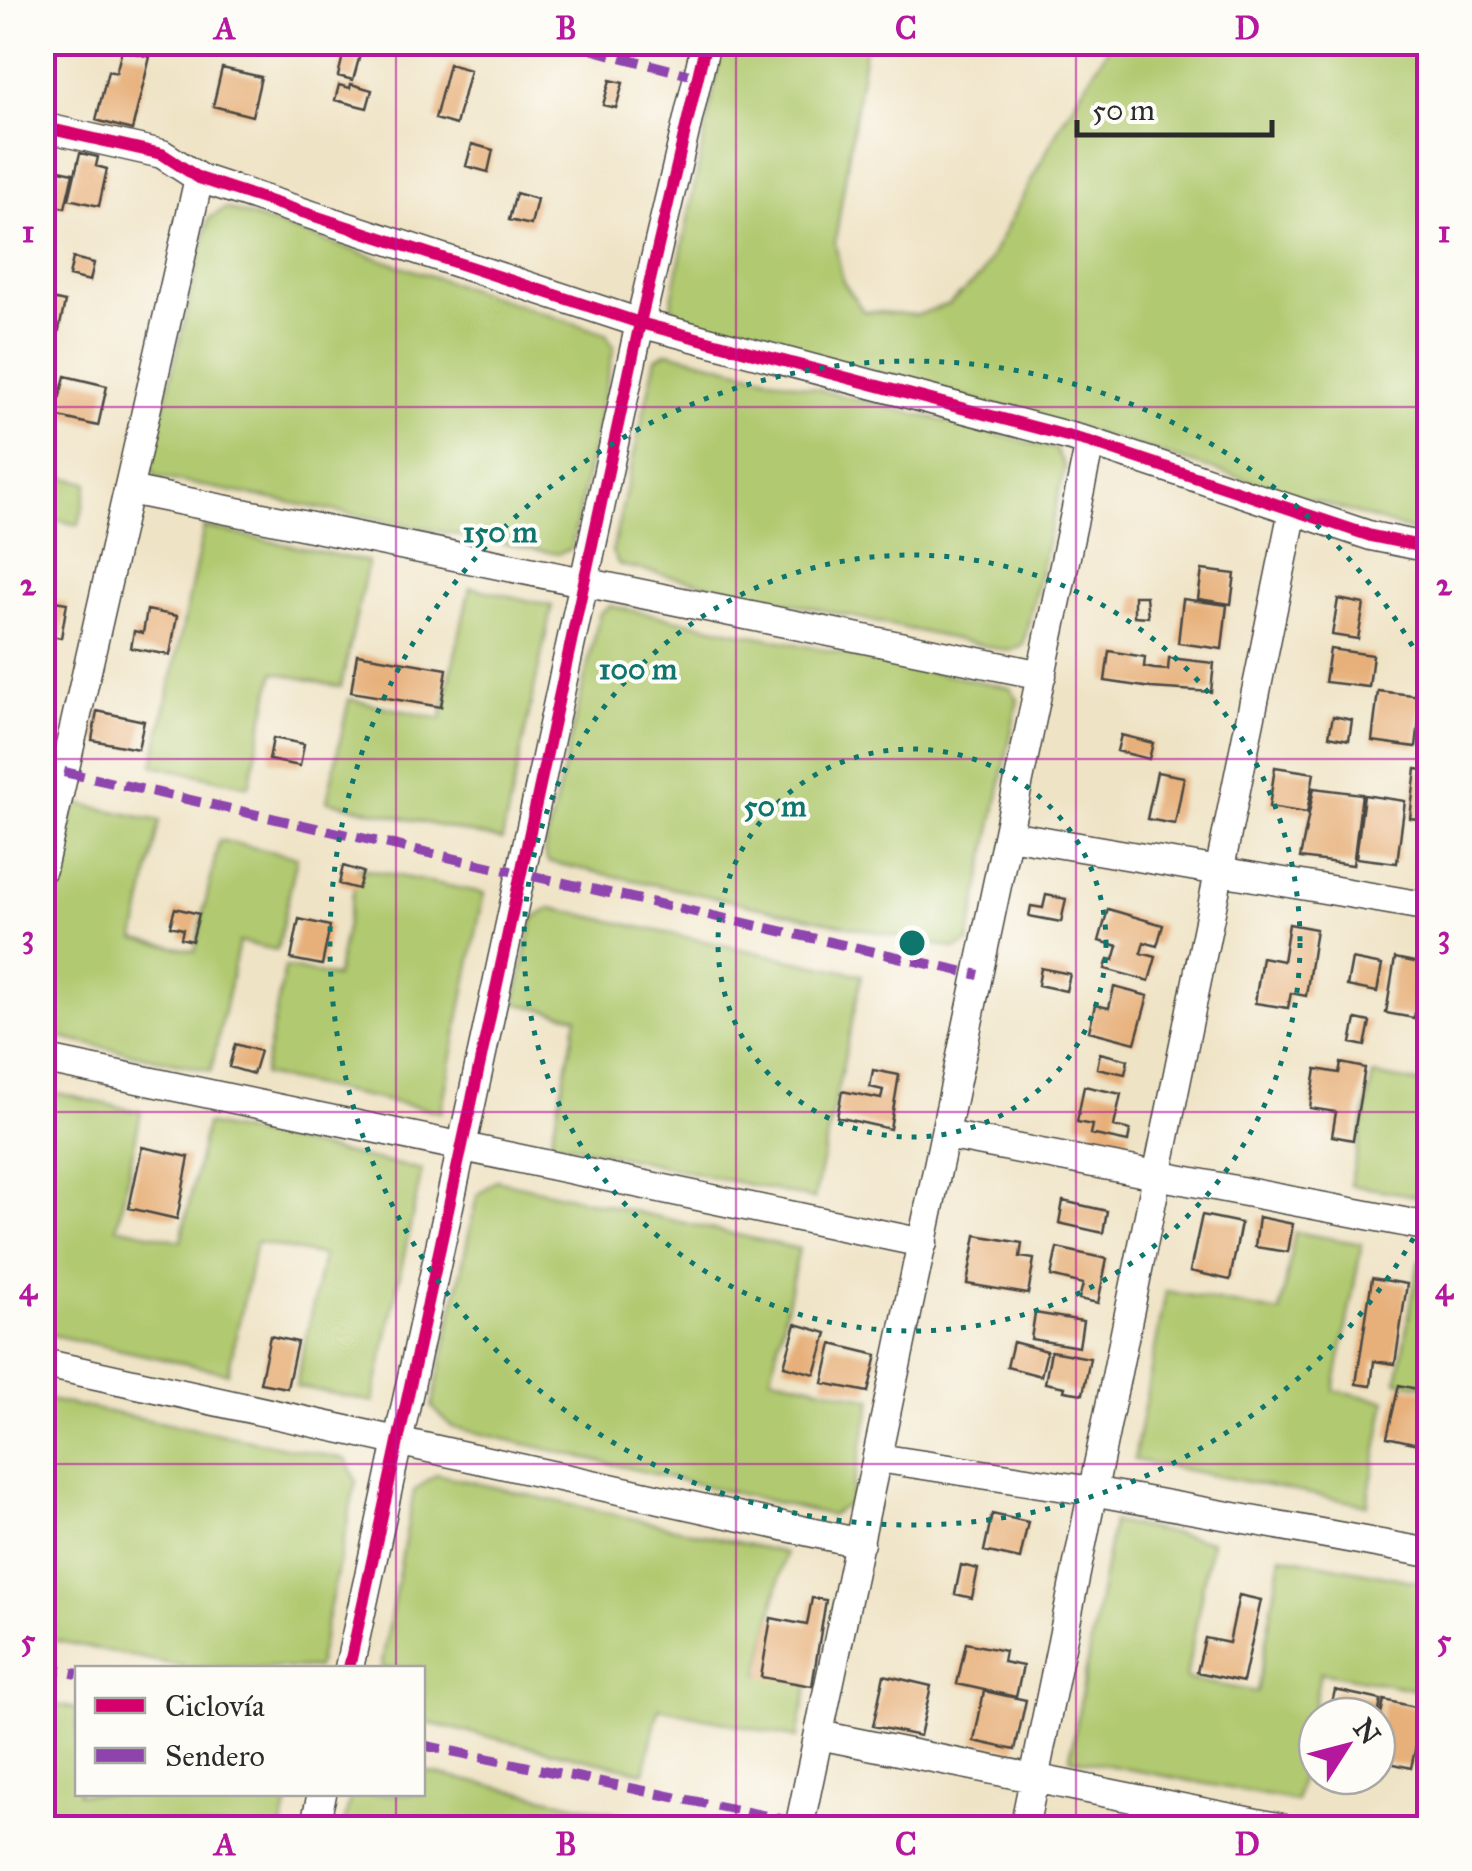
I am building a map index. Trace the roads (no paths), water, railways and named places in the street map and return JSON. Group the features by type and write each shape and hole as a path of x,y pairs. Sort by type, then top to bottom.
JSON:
{"street":[{"path":"349,1666 640,324 706,42"},
{"path":"42,127 162,154 200,178 640,324 1090,442 1371,536 1430,548"},
{"path":"42,869 200,178"},
{"path":"799,1828 1090,442"},
{"path":"128,490 1042,675"},
{"path":"1024,1828 1293,510"},
{"path":"1009,835 1430,907"},
{"path":"42,1058 923,1243"},
{"path":"946,1136 1430,1227"},
{"path":"42,1363 860,1543"},
{"path":"878,1458 1092,1491 1430,1553"},
{"path":"819,1736 1282,1828"},
{"path":"314,1828 322,1796"}]}
